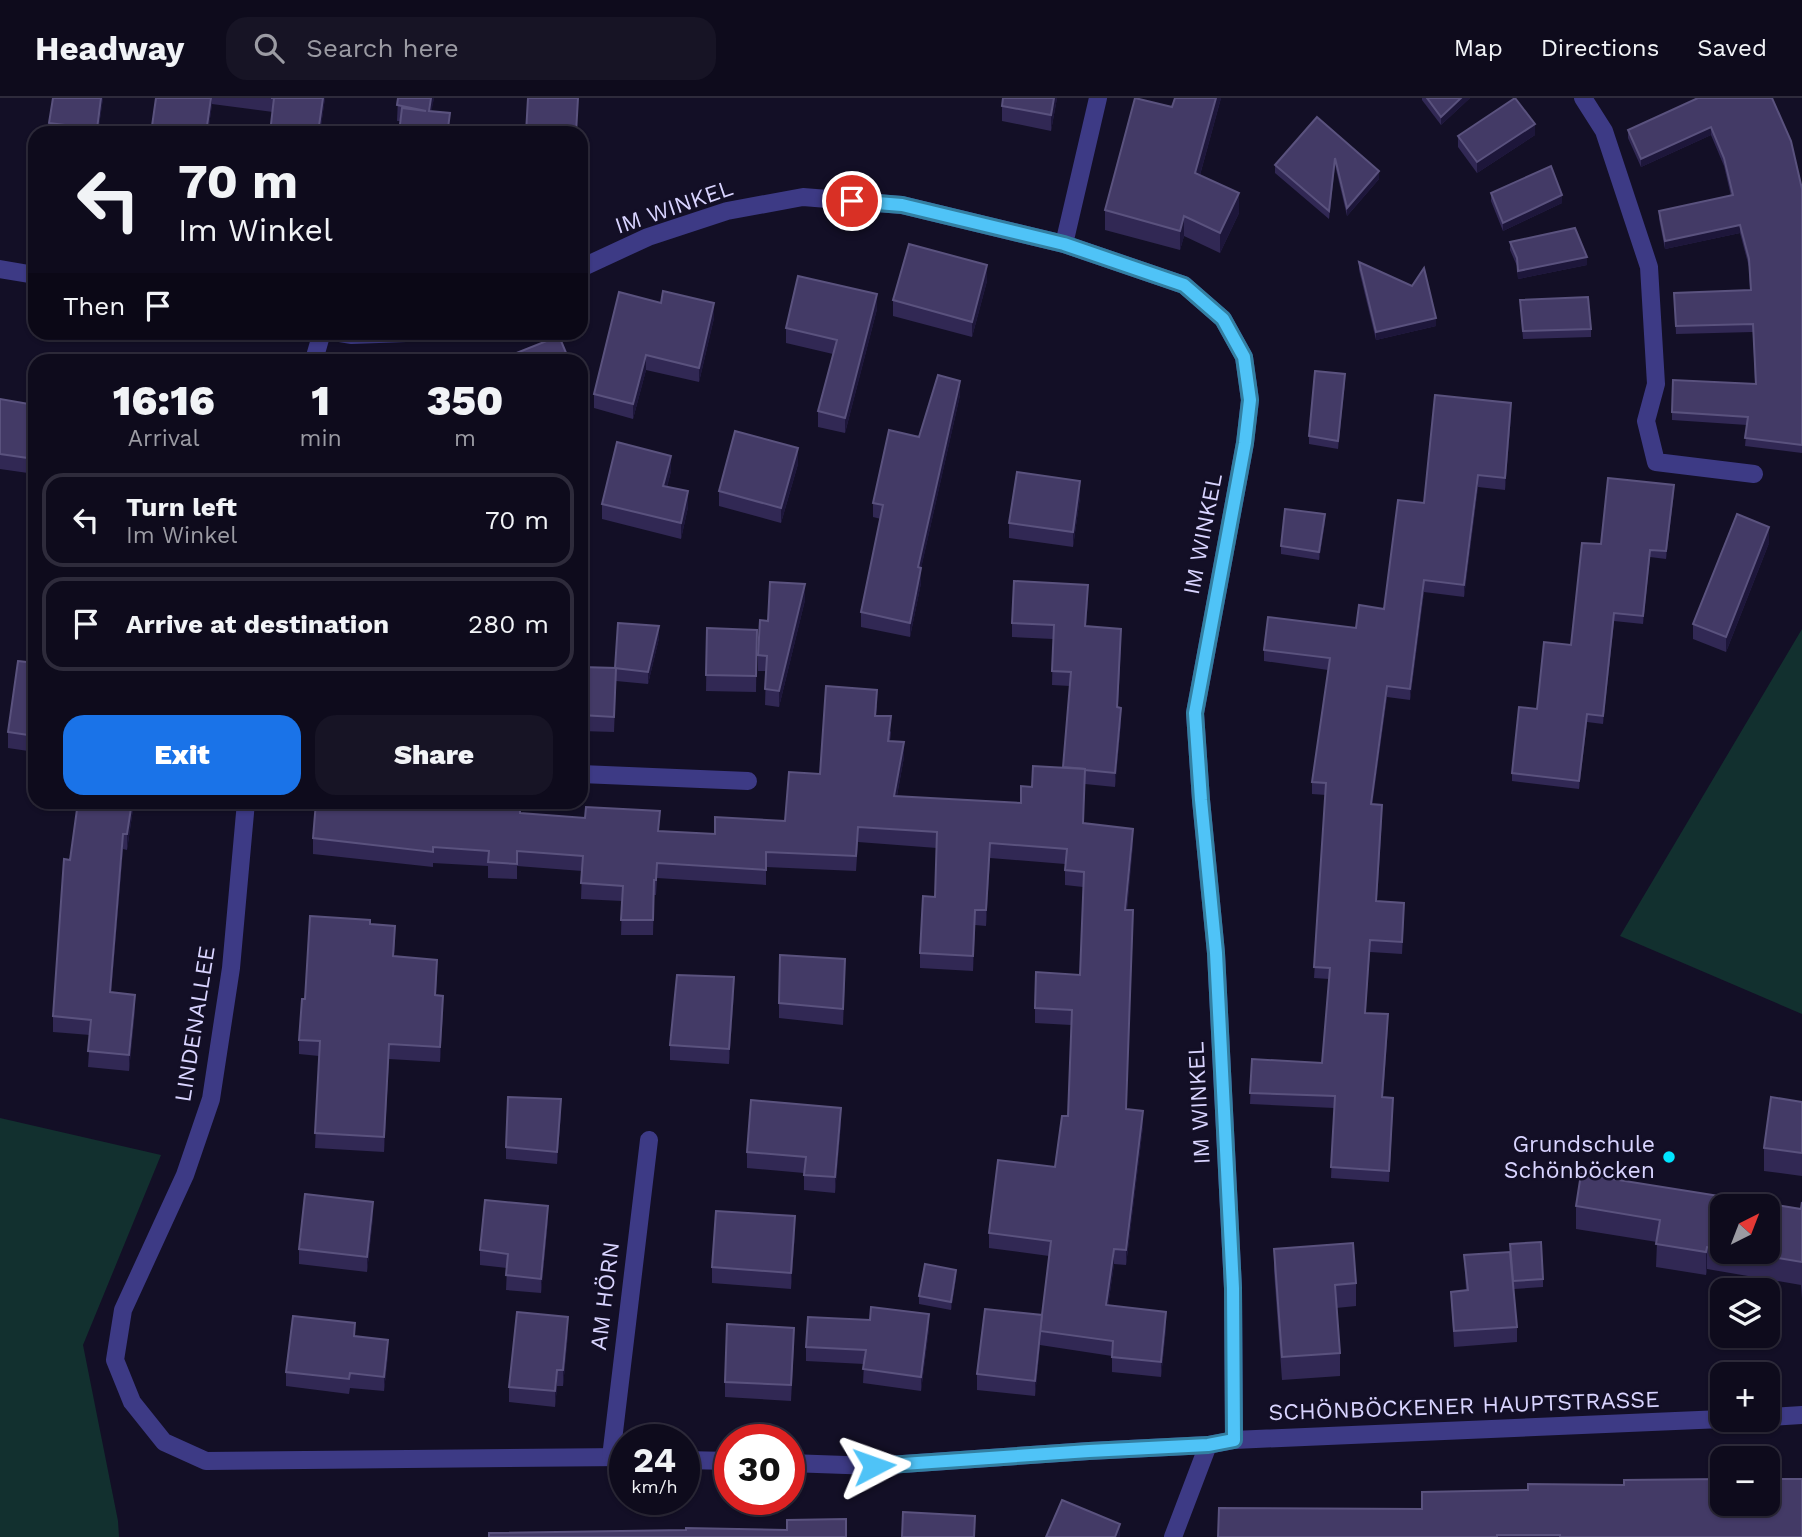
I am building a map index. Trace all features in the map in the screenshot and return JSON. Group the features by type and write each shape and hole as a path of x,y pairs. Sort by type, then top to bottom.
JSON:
{"street":[{"path":"1064,244 1098,98"},
{"path":"1583,98 1604,131 1649,267 1656,384 1646,421 1656,462 1754,474"},
{"name":"IM WINKEL","path":"588,265 648,237 727,211 803,197 902,205 1064,244 1184,285 1223,319 1244,357 1250,400 1245,443 1195,713 1216,953 1233,1288 1234,1440"},
{"path":"0,269 28,274"},
{"path":"588,774 747,781"},
{"name":"LINDENALLEE","path":"245,809 231,968 211,1099 185,1175 122,1310 115,1360 132,1402 164,1442 206,1461 609,1457"},
{"name":"AM HÖRN","path":"621,1424 649,1140"},
{"path":"1780,1416 1802,1415"},
{"name":"SCHÖNBÖCKENER HAUPTSTRASSE","path":"805,1464 874,1466 1208,1445 1234,1440 1710,1420"},
{"path":"1174,1537 1208,1445"}],"green space":[{"path":"1802,629 1802,1014 1620,936"},
{"path":"0,1118 161,1155 83,1345 119,1537 0,1537"}],"building":[{"path":"53,98 101,98 97,126 49,123"},
{"path":"156,98 211,98 207,126 152,126"},
{"path":"274,98 323,98 319,126 271,126"},
{"path":"398,98 431,98 429,111 450,113 448,126 400,126 402,108 426,111 397,105"},
{"path":"528,98 578,98 576,126 526,126"},
{"path":"1003,98 1054,98 1051,115 1002,106"},
{"path":"1135,98 1172,107 1175,98 1216,98 1195,173 1239,193 1220,233 1184,216 1180,231 1105,210"},
{"path":"1427,98 1461,98 1441,117"},
{"path":"1515,98 1535,124 1477,162 1458,136"},
{"path":"1698,98 1772,98 1791,141 1802,189 1802,445 1745,438 1748,417 1672,412 1673,380 1756,384 1753,324 1676,326 1674,293 1751,290 1749,259 1740,225 1665,241 1659,211 1733,195 1724,158 1711,127 1641,159 1628,130"},
{"path":"1317,117 1379,171 1347,208 1335,158 1329,211 1275,165"},
{"path":"1551,166 1562,195 1503,223 1491,193"},
{"path":"1575,228 1587,257 1518,271 1517,258 1510,242"},
{"path":"909,244 987,265 972,322 893,300"},
{"path":"1359,262 1412,286 1424,268 1436,318 1376,332"},
{"path":"798,276 877,294 845,418 818,411 837,340 786,328"},
{"path":"663,291 714,303 699,368 646,355 633,404 594,394 619,292 661,303"},
{"path":"1588,297 1591,329 1523,331 1520,300"},
{"path":"549,340 561,340 566,354 514,354"},
{"path":"1315,371 1345,374 1338,441 1309,436"},
{"path":"938,375 960,381 918,567 921,568 910,623 861,612 883,505 873,503 889,430 919,437"},
{"path":"1435,395 1511,403 1505,478 1478,475 1464,585 1424,580 1410,689 1387,686 1371,804 1382,805 1376,901 1404,903 1402,942 1370,940 1365,1013 1388,1014 1382,1097 1393,1098 1389,1171 1331,1167 1335,1096 1250,1093 1252,1059 1322,1063 1330,968 1314,967 1326,783 1312,782 1330,658 1264,650 1268,617 1356,628 1359,605 1384,609 1398,500 1424,503"},
{"path":"0,399 28,404 28,458 0,454"},
{"path":"735,431 798,448 781,508 719,491"},
{"path":"617,442 671,456 663,486 688,491 681,523 602,504"},
{"path":"1017,472 1080,481 1073,532 1009,523"},
{"path":"1608,478 1674,485 1666,551 1650,550 1643,616 1614,613 1603,716 1587,714 1579,781 1512,773 1519,707 1537,709 1544,642 1571,645 1582,543 1601,544"},
{"path":"1285,509 1325,514 1319,552 1281,546"},
{"path":"1737,514 1769,527 1726,637 1693,624"},
{"path":"1014,581 1088,585 1085,626 1121,629 1117,707 1121,708 1115,773 1063,767 1071,672 1052,671 1054,625 1012,623"},
{"path":"770,582 805,584 779,691 765,689 767,656 758,655 760,620 768,621"},
{"path":"618,623 659,626 648,672 615,668"},
{"path":"707,628 757,630 756,676 706,675"},
{"path":"18,661 28,662 28,735 8,732"},
{"path":"588,667 616,668 614,717 588,715"},
{"path":"826,686 877,690 875,716 891,716 888,741 904,742 894,796 1021,803 1021,786 1032,787 1033,766 1085,769 1083,823 1133,829 1125,910 1133,910 1126,1109 1143,1111 1126,1250 1114,1249 1106,1305 1166,1312 1161,1362 1112,1357 1113,1341 1040,1331 1051,1241 989,1233 998,1160 1055,1167 1062,1116 1068,1116 1072,1010 1035,1008 1036,972 1080,975 1084,872 1065,870 1067,849 990,843 986,910 975,910 973,956 920,953 923,896 935,897 937,832 858,827 856,856 766,852 766,870 657,863 653,920 621,920 623,886 581,883 583,856 517,851 517,864 488,862 489,851 433,847 433,852 313,838 315,809 520,809 520,813 585,818 588,807 660,811 658,831 715,834 715,817 785,821 789,772 820,774"},
{"path":"77,809 131,809 127,834 123,834 110,992 135,995 129,1055 88,1051 91,1020 53,1016 64,859 70,860"},
{"path":"310,916 370,920 370,924 395,926 393,956 437,960 435,995 443,996 440,1047 389,1044 384,1137 315,1133 320,1041 299,1040 302,999 305,999"},
{"path":"780,955 845,959 843,1009 779,1003"},
{"path":"677,975 734,977 729,1049 670,1045"},
{"path":"508,1097 561,1099 557,1152 506,1147"},
{"path":"1771,1097 1802,1102 1802,1153 1764,1148"},
{"path":"751,1100 841,1108 835,1177 804,1175 806,1157 747,1152"},
{"path":"1581,1174 1710,1195 1710,1247 1707,1247 1706,1252 1656,1244 1660,1220 1576,1206"},
{"path":"305,1194 373,1202 367,1257 299,1249"},
{"path":"485,1200 548,1206 541,1279 506,1275 508,1254 480,1250"},
{"path":"1802,1202 1802,1262 1780,1258 1780,1206 1801,1209"},
{"path":"716,1211 795,1216 791,1273 712,1267"},
{"path":"1541,1242 1543,1279 1513,1281 1510,1244"},
{"path":"1353,1243 1356,1283 1335,1285 1340,1353 1282,1357 1274,1249"},
{"path":"1510,1252 1517,1327 1454,1331 1451,1292 1468,1290 1464,1255"},
{"path":"925,1264 956,1270 951,1302 919,1296"},
{"path":"871,1307 929,1314 921,1377 863,1369 866,1350 806,1347 808,1317 870,1320"},
{"path":"985,1309 1042,1315 1035,1381 977,1374"},
{"path":"517,1312 568,1317 563,1370 557,1370 555,1391 509,1387"},
{"path":"293,1316 355,1323 354,1336 388,1340 384,1377 350,1373 349,1379 286,1372"},
{"path":"727,1324 794,1328 791,1385 725,1382"},
{"path":"1710,1479 1710,1516 1780,1516 1780,1479 1802,1479 1802,1537 1218,1537 1219,1508 1422,1509 1422,1492 1528,1490 1528,1484 1624,1485 1624,1480"},
{"path":"1062,1500 1120,1524 1115,1537 1046,1537"},
{"path":"903,1512 975,1516 974,1537 902,1537"},
{"path":"846,1519 846,1537 489,1537 489,1533 686,1528 787,1530 787,1520"}],"place":[{"name":"Grundschule Schönböcken","path":"1669,1157"}],"route":[{"path":"852,201 902,205 1064,244 1184,285 1223,319 1244,357 1250,400 1245,443 1195,713 1216,953 1233,1288 1234,1440 1208,1445 874,1466"}]}
